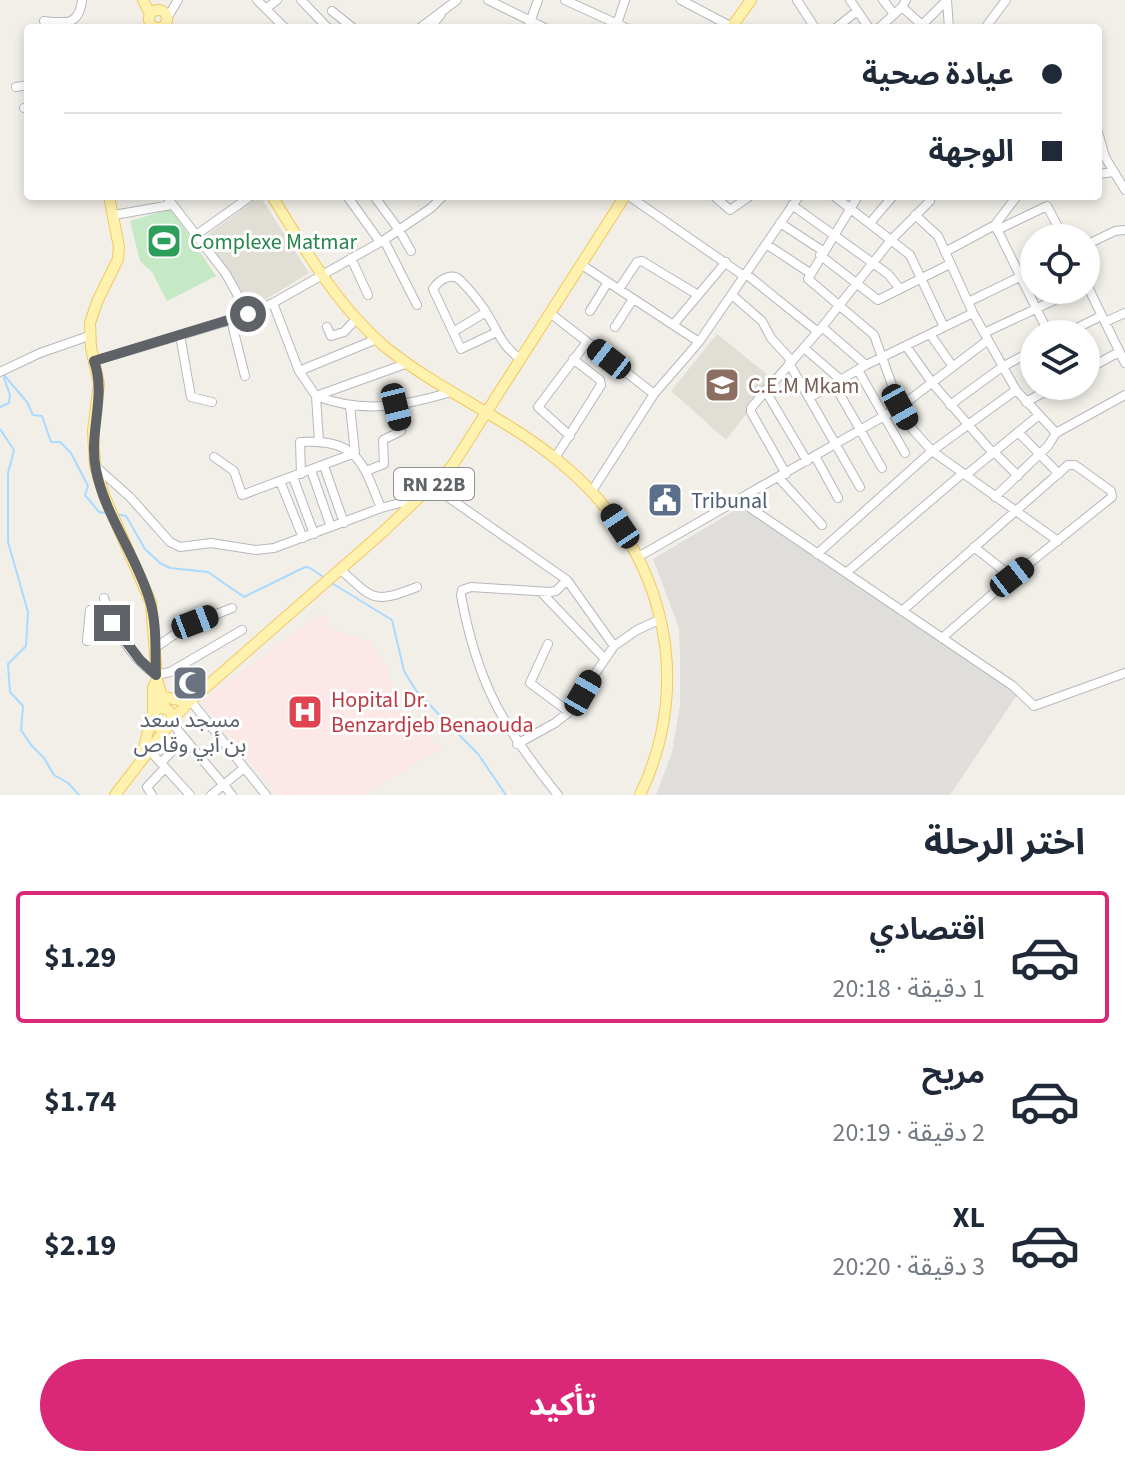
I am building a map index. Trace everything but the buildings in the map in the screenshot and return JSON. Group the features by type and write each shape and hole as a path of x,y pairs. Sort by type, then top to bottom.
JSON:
{"main road":[{"path":"143,0 158,20"},
{"path":"149,0 158,20"},
{"path":"158,20 169,0"},
{"path":"733,24 750,0"},
{"path":"110,200 118,259 97,302 89,336 99,384 93,431 95,466 104,495 151,603 156,677 171,714 171,723 115,795"},
{"path":"275,200 323,275 377,339 451,392 555,458 610,511 638,557 661,619 667,671 664,719 640,795"},
{"name":"RN 22B","path":"171,723 190,701 338,572 452,466 624,200"},
{"path":"140,762 152,716 156,677"},
{"path":"152,716 165,705 190,701"},
{"path":"152,716 156,727 162,729 171,723"}],"street":[{"path":"44,21 76,20 82,0"},
{"path":"158,20 178,0"},
{"path":"257,0 281,24"},
{"path":"266,9 277,0"},
{"path":"301,0 324,24"},
{"path":"433,24 457,0"},
{"path":"488,0 527,24"},
{"path":"529,24 538,0"},
{"path":"565,0 613,24"},
{"path":"620,24 625,0"},
{"path":"681,0 725,24"},
{"path":"797,0 812,24"},
{"path":"850,0 866,24"},
{"path":"883,0 894,14"},
{"path":"923,24 947,0"},
{"path":"947,0 949,24"},
{"path":"988,24 1006,0"},
{"path":"883,24 904,4 918,24"},
{"path":"332,11 348,24"},
{"path":"843,24 857,11"},
{"path":"425,24 441,13"},
{"path":"16,87 24,86"},
{"path":"1102,146 1125,190"},
{"path":"1102,174 1114,172"},
{"path":"168,200 226,274 248,314"},
{"path":"233,200 237,207"},
{"path":"196,235 246,200"},
{"path":"350,200 382,241 417,305"},
{"path":"377,200 411,251"},
{"path":"94,361 231,320 273,303 382,241 435,200"},
{"path":"633,200 820,329 862,368 905,453"},
{"path":"719,200 730,210 744,200"},
{"path":"592,491 654,394 699,342 796,200"},
{"path":"839,200 910,255 944,327"},
{"path":"855,200 810,273 809,280 874,335 900,407 913,430 932,451 1058,541"},
{"path":"870,223 890,200"},
{"path":"822,525 783,476 751,408 926,200"},
{"path":"996,227 1014,200"},
{"path":"114,215 171,205"},
{"path":"792,205 873,262 900,289"},
{"path":"945,252 1047,206 1057,224"},
{"path":"915,215 938,236 973,313 1016,390 1056,433"},
{"path":"780,223 878,300 950,264"},
{"path":"968,302 1020,276 996,227"},
{"path":"1100,238 1125,230"},
{"path":"766,244 810,273"},
{"path":"351,258 368,295"},
{"path":"619,289 637,262 642,261 698,295"},
{"path":"673,325 726,262"},
{"path":"582,265 699,342"},
{"path":"497,332 463,349 459,347 433,292 435,285 456,276 486,312 497,332 504,346 520,359"},
{"path":"590,311 608,282"},
{"path":"732,295 762,321 768,334 791,362 860,487"},
{"path":"615,327 633,299"},
{"path":"273,303 299,371 316,396 319,442"},
{"path":"1034,304 1042,320"},
{"path":"638,557 900,407 953,367 984,332 1045,304"},
{"path":"1096,304 1125,363"},
{"path":"453,332 486,312"},
{"path":"550,313 654,394"},
{"path":"809,398 882,357 973,313"},
{"path":"1100,320 1125,313"},
{"path":"327,327 331,336 344,332 357,318"},
{"path":"231,320 245,376"},
{"path":"930,334 953,367"},
{"path":"180,335 191,397 212,402"},
{"path":"0,372 40,353 89,336"},
{"path":"299,371 377,339"},
{"path":"570,436 538,407 587,342"},
{"path":"906,346 966,424 1018,476"},
{"path":"804,348 837,382 859,430 882,468"},
{"path":"1100,362 1119,352"},
{"path":"950,405 1020,357"},
{"path":"555,458 601,385 600,380 573,359"},
{"path":"316,396 408,363"},
{"path":"765,390 838,498"},
{"path":"817,554 932,451 1016,390"},
{"path":"316,396 350,406 396,407 451,392"},
{"path":"995,497 1040,454 1056,433 1125,395"},
{"path":"1026,402 1030,400"},
{"path":"350,406 355,453 381,508"},
{"path":"366,471 386,462 383,440 401,431 396,407"},
{"path":"846,573 1039,415"},
{"path":"1018,432 1059,474"},
{"path":"314,534 297,475 298,444 319,442 355,453"},
{"path":"214,457 234,471 242,495 355,453"},
{"path":"902,611 1071,464 1113,494 942,638"},
{"path":"95,466 130,497 170,542 180,547 224,543 263,550 381,508 420,498"},
{"path":"324,466 344,523"},
{"path":"311,470 331,527"},
{"path":"280,481 303,538"},
{"path":"432,486 567,580 614,646"},
{"path":"740,501 1013,686 1034,706 1125,673"},
{"path":"974,547 1012,577"},
{"path":"338,572 373,597 389,598 417,587"},
{"path":"558,795 517,744 489,694 475,657 461,595 465,588 471,587 556,591 567,580"},
{"path":"541,592 604,658"},
{"path":"104,598 112,623"},
{"path":"155,648 185,627 232,608"},
{"path":"87,641 90,610 112,623 156,677 242,630"},
{"path":"517,744 569,712 614,646 637,630 661,619"},
{"path":"548,644 530,683 569,712"},
{"path":"190,701 266,795"},
{"path":"171,723 232,795"},
{"path":"152,795 147,787 184,738"},
{"path":"150,751 190,795"},
{"path":"211,795 244,768"}],"shaded area":[{"path":"255,200 263,200 309,273 253,307 204,237"},
{"name":"C.E.M Mkam","path":"717,334 773,379 726,440 671,391"},
{"path":"744,505 1019,692 950,795 656,795 672,752 680,706 680,655 679,628 653,559"},
{"name":"Hopital Dr. Benzardjeb Benaouda","path":"322,612 332,630 370,641 388,669 394,701 409,722 442,748 362,795 278,795 200,702"}],"green space":[{"name":"Complexe Matmar","path":"171,209 216,276 167,301 152,272 140,261 130,221"}],"waterway":[{"path":"4,375 27,402 33,415 42,416 51,442 60,442 71,453 88,486 85,495 99,512 105,513"},
{"path":"0,407 9,403 10,395 4,378"},
{"path":"0,429 14,450 8,473 8,542 28,612 26,646 8,664 10,692 23,706 21,730 31,745 44,758 54,775 68,783 79,795"},
{"path":"116,514 126,516 145,549 160,563 170,568 208,572 244,597 305,567 325,578"},
{"path":"330,582 392,620 404,671 417,692 478,754 506,795"}],"place":[{"name":"Complexe Matmar","path":"164,241"},
{"name":"C.E.M Mkam","path":"722,385"},
{"name":"Tribunal","path":"665,500"},
{"name":"مسجد سعد بن أبي وقاص","path":"190,683"},
{"name":"Hopital Dr. Benzardjeb Benaouda","path":"305,712"}],"route":[{"path":"112,623 140,660 156,675 151,603 98,481 95,466 93,431 99,384 94,361 248,314"}]}
